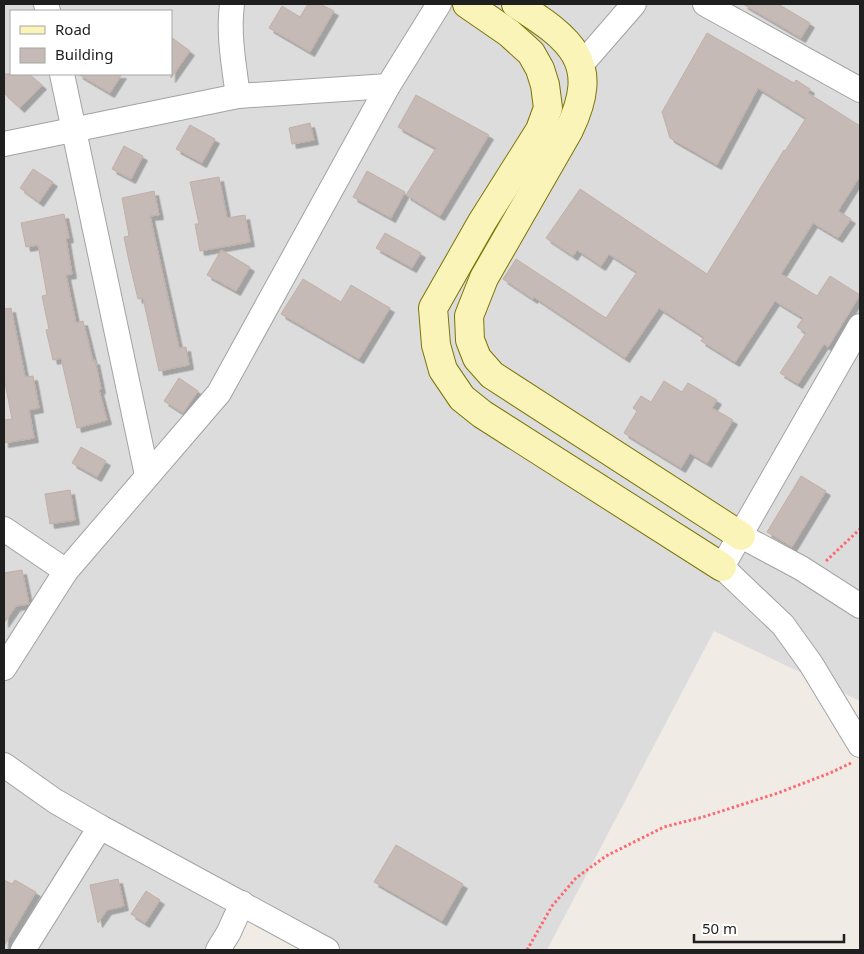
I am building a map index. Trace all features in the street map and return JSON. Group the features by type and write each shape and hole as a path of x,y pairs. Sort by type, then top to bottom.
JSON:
{"street":[{"path":"232,4 230,16 238,96"},
{"path":"4,668 66,571 219,393 388,86 439,4"},
{"path":"467,4 509,33 531,53 540,69 545,85 548,108 546,117 535,138 482,222 433,308 436,345 443,370 462,398 482,414 722,567 783,626 811,664 856,753"},
{"path":"516,4 557,33 577,55 581,65 582,88 578,111 570,130 484,278 469,316 470,340 477,358 492,375 741,536 801,568 860,606"},
{"path":"581,65 634,4"},
{"path":"705,4 860,90"},
{"path":"62,75 147,475"},
{"path":"4,144 238,96 388,86"},
{"path":"722,567 860,326"},
{"path":"4,529 66,571"},
{"path":"4,765 55,801 100,827 327,950"},
{"path":"22,950 100,827"},
{"path":"218,950 230,932 242,903"}],"path":[{"path":"801,568 818,568 860,529"},
{"path":"527,950 552,906 576,878 606,856 664,827 703,817 830,773 856,753"}],"shaded area":[{"path":"4,4 860,4 860,701 714,631 547,950 303,950 231,910 207,950 4,950"}],"building":[{"path":"308,4 320,4 334,11 310,52 269,28 282,6 300,17"},
{"path":"743,4 778,4 810,23 801,38"},
{"path":"707,33 794,83 796,80 810,89 808,93 860,126 860,176 838,211 851,219 838,238 813,223 781,274 817,296 830,276 860,295 828,347 824,344 798,384 780,373 806,333 797,327 803,318 775,301 735,362 701,341 704,337 659,308 625,358 534,297 533,299 503,279 516,259 606,318 637,272 609,254 601,266 577,250 573,256 546,238 580,189 707,274 806,118 758,88 717,165 670,138 662,112"},
{"path":"172,38 190,51 171,78 172,75"},
{"path":"4,74 30,75 42,85 20,108 4,93"},
{"path":"80,75 121,75 110,93"},
{"path":"416,95 489,135 440,216 406,195 436,148 398,127"},
{"path":"310,123 314,140 292,144 289,128"},
{"path":"190,125 215,139 202,163 176,149"},
{"path":"124,146 143,156 131,179 112,169"},
{"path":"33,169 53,182 39,202 20,188"},
{"path":"367,171 405,192 391,218 353,197"},
{"path":"219,177 227,218 245,215 250,242 200,251 195,224 199,224 190,182"},
{"path":"154,191 159,215 150,216 179,348 186,347 189,365 159,371 143,298 138,299 129,261 124,237 129,236 122,198"},
{"path":"64,214 69,238 66,239 72,274 66,275 76,323 83,321 93,361 95,360 101,389 99,390 107,420 77,428 61,358 53,360 46,330 49,329 42,296 47,295 38,245 26,247 21,223"},
{"path":"385,233 421,253 412,268 376,248"},
{"path":"221,250 250,267 236,291 207,275"},
{"path":"303,279 341,302 351,285 390,308 359,359 281,314"},
{"path":"11,308 25,377 33,376 39,408 29,410 34,438 4,443 4,420 12,419 4,378 4,309"},
{"path":"179,378 198,391 183,413 164,401"},
{"path":"664,381 682,392 688,383 717,400 712,408 733,420 707,463 690,453 681,468 624,433 637,411 633,408 641,396 651,402"},
{"path":"81,447 106,461 97,477 72,463"},
{"path":"801,476 826,491 792,547 767,532"},
{"path":"70,490 75,520 50,524 45,494"},
{"path":"22,570 29,604 16,606 4,623 4,573"},
{"path":"396,845 463,884 442,921 374,882"},
{"path":"118,879 124,906 107,910 98,923 90,885"},
{"path":"4,880 12,884 15,880 36,892 4,946"},
{"path":"146,891 160,900 145,923 131,914"}]}
